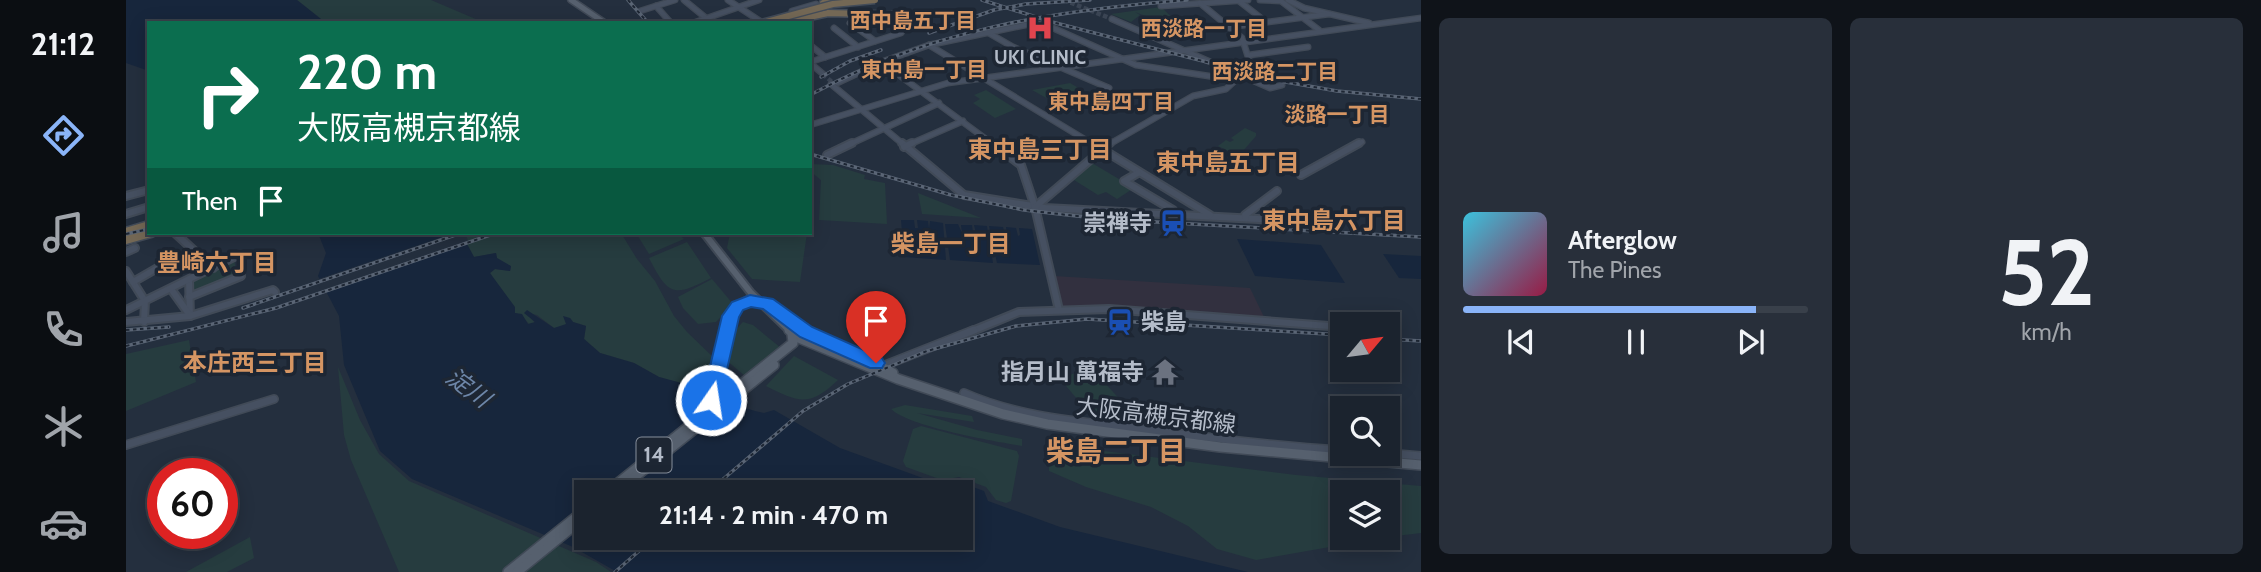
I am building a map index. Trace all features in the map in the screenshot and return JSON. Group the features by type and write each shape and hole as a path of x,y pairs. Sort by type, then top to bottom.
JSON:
{"highway":[{"path":"765,21 836,0"},
{"path":"766,21 836,0"},
{"path":"786,21 861,0"},
{"path":"786,21 873,0"},
{"path":"766,21 830,4 873,0"},
{"path":"787,21 824,13 909,15"},
{"path":"126,231 147,225"},
{"path":"126,240 147,234"}],"main road":[{"path":"571,0 604,21"},
{"path":"579,0 605,21"},
{"path":"708,235 754,292 798,339"},
{"name":"大阪高槻京都線","path":"700,418 714,393 731,316 744,302 765,302 806,332 893,373"},
{"name":"大阪高槻京都線","path":"798,339 1006,411 1049,420 1290,451 1421,460"},
{"name":"大阪高槻京都線","path":"622,480 798,339"},
{"name":"大阪高槻京都線","path":"798,339 910,383 1021,419 1303,456 1421,460"},
{"name":"14","path":"630,480 798,339"},
{"path":"508,572 574,519"},
{"path":"517,572 574,526"}],"street":[{"path":"640,11 676,0"},
{"path":"684,0 710,21"},
{"path":"726,0 756,21"},
{"path":"698,21 759,0"},
{"path":"810,0 827,11"},
{"path":"1161,6 1248,0"},
{"path":"1260,0 1281,1 1319,30"},
{"path":"1287,0 1304,8 1371,23"},
{"path":"1239,1 1266,22"},
{"path":"1035,206 1101,151 1192,96 1222,91 1245,74 1252,64 1243,41 1200,3"},
{"path":"792,11 817,5"},
{"path":"656,6 669,21"},
{"path":"1228,27 1329,14"},
{"path":"1243,41 1421,17"},
{"path":"1113,18 1187,48 1271,87 1282,85"},
{"path":"850,23 875,41"},
{"path":"812,63 902,33 908,23"},
{"path":"812,124 944,83 1371,23"},
{"path":"1235,79 1137,65 1042,24 987,32 929,45 881,61 833,83 960,193 998,203 1048,208 1333,223"},
{"path":"834,28 858,47"},
{"path":"987,32 1013,47 1110,88"},
{"path":"929,45 1212,216"},
{"path":"812,47 825,57"},
{"path":"1249,55 1308,47"},
{"path":"1187,48 1245,74"},
{"path":"881,61 1021,164 1035,206 1059,310"},
{"path":"812,66 821,74"},
{"path":"827,155 939,103"},
{"path":"906,146 963,121"},
{"path":"1301,175 1362,142"},
{"path":"1138,173 1124,181 1172,210 1174,214"},
{"path":"126,196 147,191"},
{"path":"1247,218 1245,215 1277,191"},
{"path":"126,214 147,208"},
{"path":"177,235 213,268"},
{"path":"126,252 135,248"},
{"path":"126,310 240,254"},
{"path":"133,282 166,263"},
{"path":"126,271 145,301 144,322"},
{"path":"189,297 241,276"},
{"path":"189,280 190,316"},
{"path":"171,289 190,316"},
{"path":"126,323 190,316 274,291"},
{"path":"883,366 1017,312 1119,310 1330,326"},
{"path":"964,393 1007,408 1044,416 1272,445 1330,449"},
{"path":"126,445 274,399"},
{"path":"1400,456 1421,460"}],"shaded area":[{"path":"1054,276 1250,288 1266,321 1089,306 1063,307"}],"green space":[{"path":"297,0 431,0 480,21 323,21"},
{"path":"1161,7 1177,22 1164,23 1135,12 1140,15 1131,22 1111,14"},
{"path":"1070,83 1092,96 1079,102 1067,96 1078,103 1066,109 1032,90"},
{"path":"986,90 1016,109 995,118 973,103 980,99 974,95"},
{"path":"1245,128 1256,133 1256,136 1236,159 1236,155 1218,146 1226,140 1234,140 1231,138"},
{"path":"1092,163 1134,188 1117,199 1106,192 1098,195 1074,180"},
{"path":"812,164 833,165 865,175 864,179 885,183 887,224 819,220 821,180 812,173"},
{"path":"918,193 981,218 922,214"},
{"path":"462,235 622,235 655,281 674,316 739,382 721,396 659,377 634,363 600,353 584,339 586,326 573,322 570,318 564,327 554,328 537,315 527,313 535,323 529,324 521,315 514,313 490,273 495,269 510,271 511,267 497,258 496,253 474,257"},
{"path":"637,235 679,235 684,239 649,254"},
{"path":"730,235 807,235 800,282 752,279 727,248"},
{"path":"687,242 711,278 688,289 673,289 661,280 649,258"},
{"path":"234,260 237,275 192,293 194,279"},
{"path":"712,279 733,304 716,322 698,324 683,308 678,297"},
{"path":"743,322 753,325 781,348 745,376 726,360 730,339"},
{"path":"189,340 196,382 126,411 126,354"},
{"path":"794,356 838,380 819,395 803,400 766,386"},
{"path":"338,367 360,420 379,454 409,481 596,562 611,572 399,572 351,460 344,435"},
{"path":"1090,367 1126,406 1109,413 1111,416 1103,416 1089,410 1060,379"},
{"path":"905,405 972,416 974,422 917,413 1022,439 1022,446 915,422 891,409"},
{"path":"921,426 1017,451 1019,456 1011,501 1006,503 996,500 986,487 973,480 959,477 942,480 906,467 903,461 913,429"},
{"path":"1048,444 1353,480 1330,480 1330,547 1256,560 1217,549 1188,526 1151,507 1086,487 1049,471"},
{"path":"1400,484 1421,486 1421,533 1400,536"},
{"path":"250,537 254,558 227,572 186,572 228,549 238,549 238,544"}],"water":[{"path":"126,0 297,0 323,21 147,21 147,70 126,63"},
{"path":"901,220 914,220 915,228 918,228 917,220 928,221 929,229 930,221 943,223 946,260 904,257"},
{"path":"945,224 958,224 962,233 961,225 972,225 973,233 976,233 974,225 987,226 993,263 950,260"},
{"path":"989,226 1003,227 1005,235 1006,227 1016,228 1018,236 1019,228 1032,229 1040,265 997,263"},
{"name":"淀川","path":"319,235 462,235 474,257 496,253 497,258 511,266 510,271 495,269 490,273 515,307 515,313 522,314 528,324 535,322 524,313 527,310 554,328 566,324 563,316 570,318 573,322 586,326 584,339 600,353 634,363 659,377 708,390 736,405 764,413 774,410 840,448 928,480 574,480 574,548 412,479 380,451 344,365 339,316 318,276 326,253"},
{"path":"1237,239 1321,245 1345,283 1255,276"},
{"path":"1383,254 1421,256 1421,279 1399,278"},
{"path":"973,487 984,491 988,501 1060,527 1248,572 617,572 578,550 973,550"}],"pier":[{"path":"448,235 466,235 469,243 322,294 316,280"}],"tunnel":[{"path":"1064,0 1112,19"},
{"path":"823,74 833,83"}],"railway":[{"path":"628,0 646,21"},
{"path":"774,21 850,0"},
{"path":"982,0 1006,8"},
{"path":"1006,8 1090,0"},
{"path":"1038,17 1187,0"},
{"path":"929,33 1006,8"},
{"path":"1006,8 1038,17"},
{"path":"812,94 856,72 902,54 947,39 1038,17"},
{"path":"1038,17 1280,81 1337,91 1421,99"},
{"path":"821,77 850,61 881,50"},
{"path":"812,155 951,195 1024,210 1103,219 1421,237"},
{"path":"126,234 147,229"},
{"path":"243,308 455,235"},
{"path":"126,346 276,308 490,235"},
{"path":"722,480 803,411 848,384 927,351 1016,326 1087,319 1330,334"},
{"path":"126,330 169,327"},
{"path":"1400,340 1421,341"},
{"path":"615,572 640,550"}],"place":[{"name":"UKI CLINIC","path":"1040,28"},
{"name":"崇禅寺","path":"1173,223"},
{"name":"柴島","path":"1120,322"},
{"name":"指月山 萬福寺","path":"1165,372"}],"district":[{"name":"西中島五丁目","path":"913,21"},
{"name":"西淡路一丁目","path":"1204,29"},
{"name":"東中島一丁目","path":"924,70"},
{"name":"西淡路二丁目","path":"1275,72"},
{"name":"東中島四丁目","path":"1111,102"},
{"name":"淡路一丁目","path":"1337,115"},
{"name":"東中島三丁目","path":"1040,150"},
{"name":"東中島五丁目","path":"1228,163"},
{"name":"東中島六丁目","path":"1334,221"},
{"name":"柴島一丁目","path":"951,244"},
{"name":"豊崎六丁目","path":"217,263"},
{"name":"本庄西三丁目","path":"255,363"},
{"name":"柴島二丁目","path":"1116,451"}],"route":[{"path":"711,400 731,316 737,306 744,302 768,303 806,332 876,363"}]}
